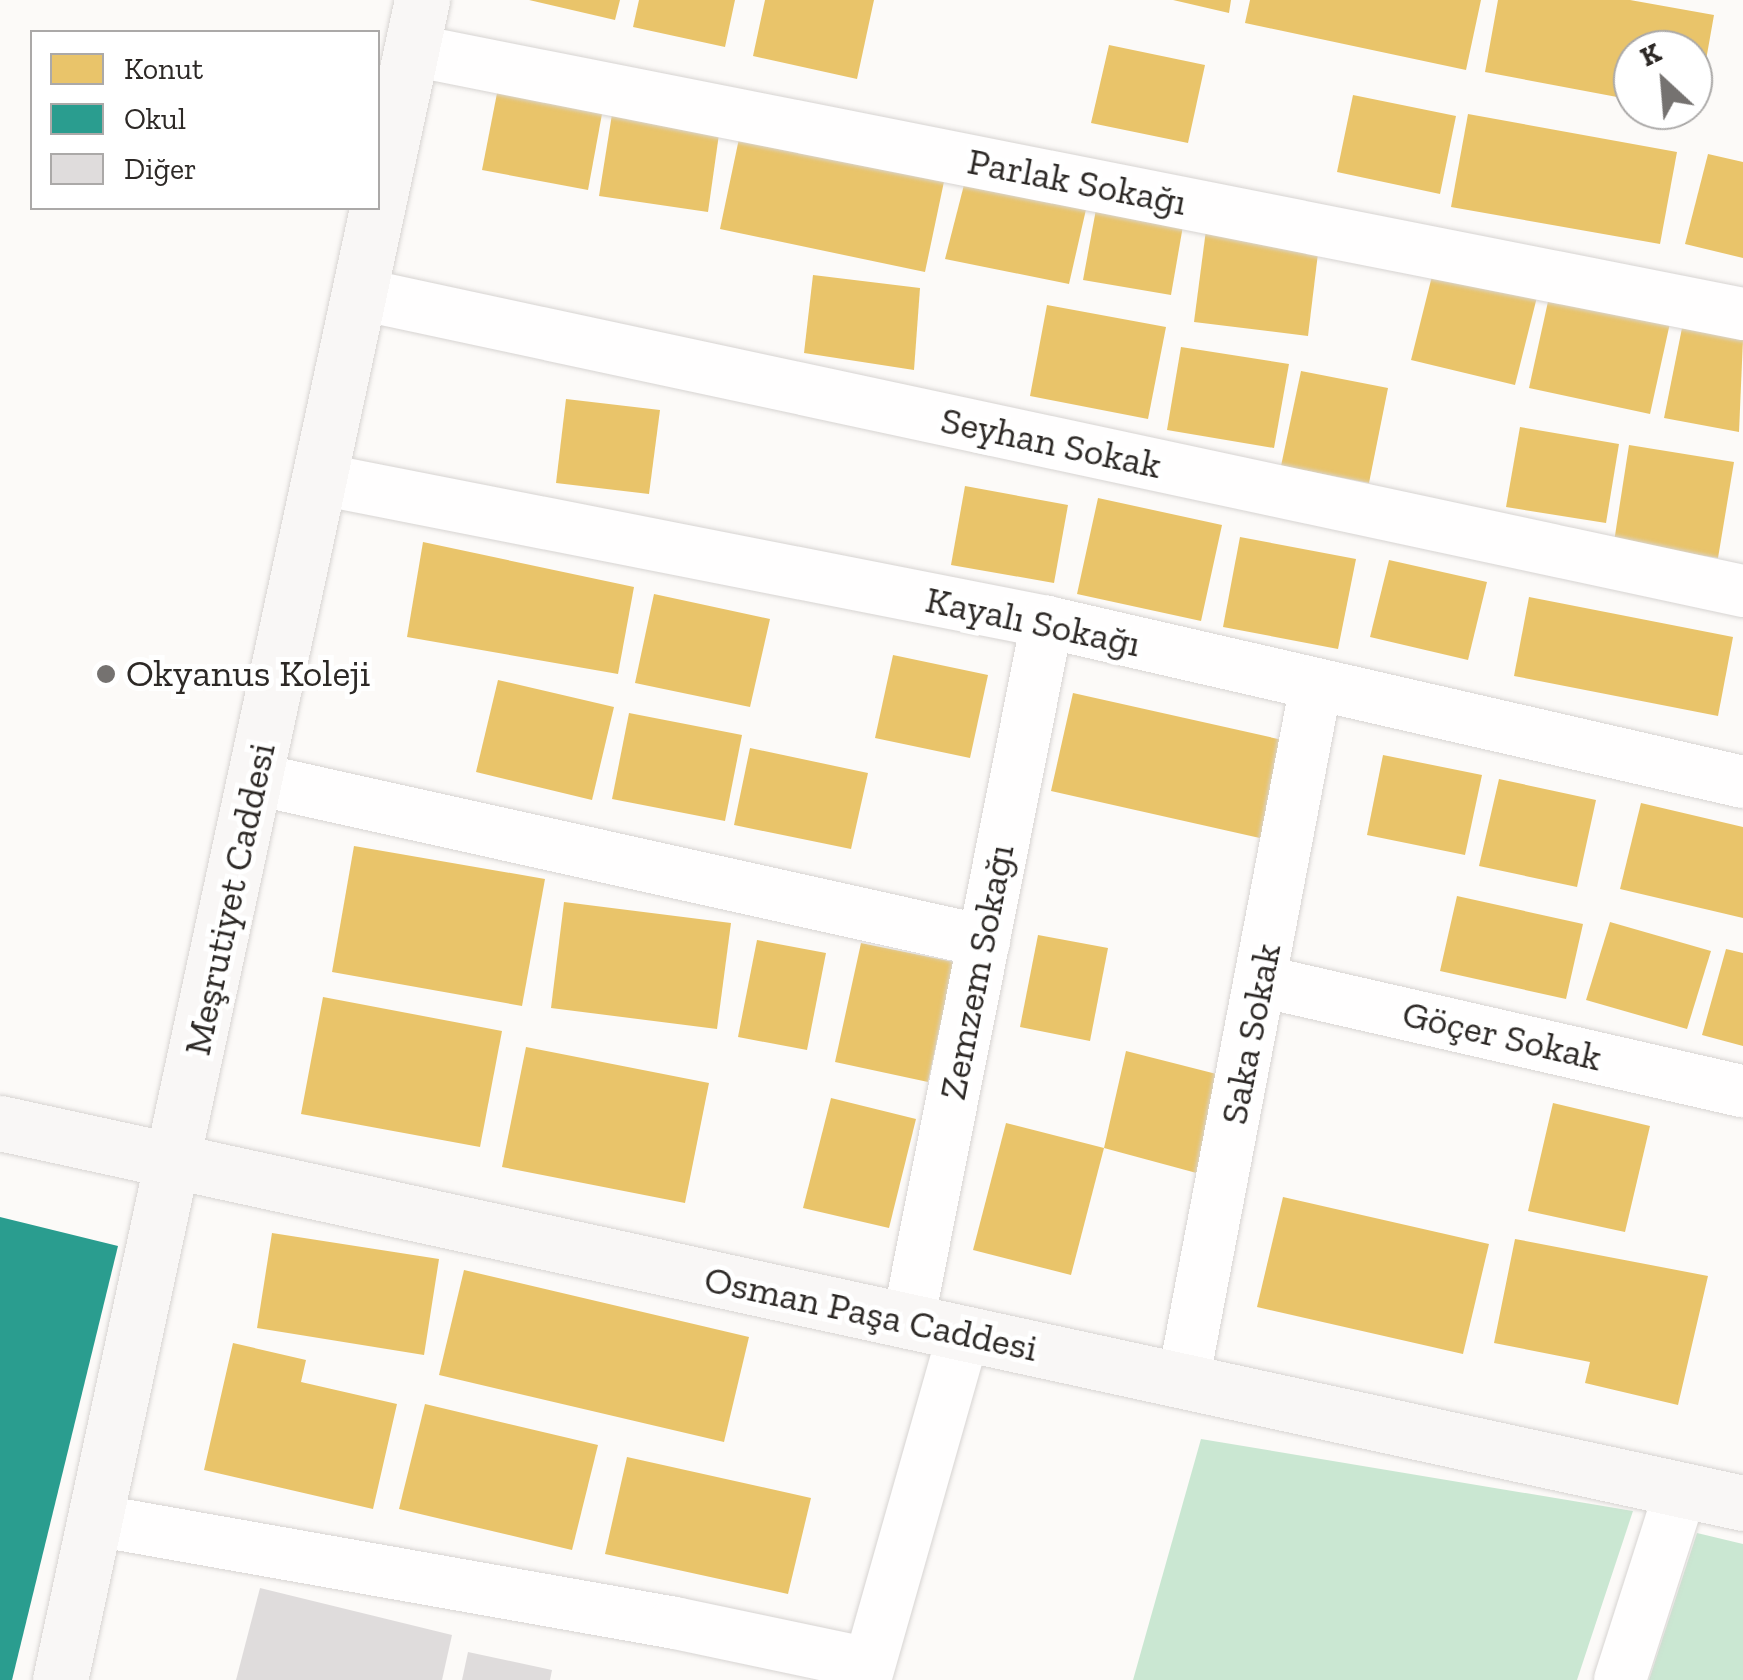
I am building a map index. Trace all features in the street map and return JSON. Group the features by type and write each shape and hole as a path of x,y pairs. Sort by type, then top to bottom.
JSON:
{"main road":[{"name":"Meşrutiyet Caddesi","path":"380,200 417,25"},
{"name":"Meşrutiyet Caddesi","path":"60,1680 378,210"},
{"name":"Osman Paşa Caddesi","path":"0,1123 1743,1503"}],"street":[{"name":"Parlak Sokağı","path":"417,25 1743,314"},
{"name":"Seyhan Sokak","path":"360,294 1743,591"},
{"name":"Kayalı Sokağı","path":"320,479 1047,622 1743,782"},
{"name":"Zemzem Sokağı","path":"908,1322 1047,622"},
{"name":"Saka Sokak","path":"1184,1382 1316,686"},
{"path":"256,780 984,941"},
{"name":"Göçer Sokak","path":"1261,982 1743,1092"},
{"path":"95,1520 674,1623 867,1672 964,1335"},
{"path":"1620,1680 1681,1490"}],"green space":[{"path":"1201,1439 1633,1511 1577,1680 1133,1680"},
{"path":"1697,1533 1743,1544 1743,1680 1649,1680"}],"building: Konut":[{"path":"529,0 620,0 615,20"},
{"path":"639,0 735,0 725,47 633,27"},
{"path":"765,0 874,0 857,79 753,56"},
{"path":"1173,0 1231,0 1229,13"},
{"path":"1250,0 1481,0 1466,70 1245,23"},
{"path":"1498,0 1630,0 1714,15 1711,30 1613,30 1613,96 1485,72"},
{"path":"1109,45 1205,65 1188,143 1091,123"},
{"path":"499,83 604,103 588,190 482,170"},
{"path":"1353,95 1456,116 1440,194 1337,172"},
{"path":"613,108 720,127 708,212 599,196"},
{"path":"1468,114 1677,152 1660,244 1451,207"},
{"path":"741,129 946,172 925,272 720,229"},
{"path":"1708,154 1743,162 1743,258 1685,244"},
{"path":"966,177 1087,205 1069,284 945,259"},
{"path":"1097,204 1184,220 1171,295 1083,280"},
{"path":"1206,230 1319,245 1308,336 1194,322"},
{"path":"1433,272 1537,297 1515,385 1411,360"},
{"path":"813,275 920,288 914,370 804,353"},
{"path":"1549,297 1670,323 1650,414 1529,388"},
{"path":"1047,305 1166,327 1148,419 1030,396"},
{"path":"1682,328 1743,339 1739,432 1664,418"},
{"path":"1181,347 1289,364 1274,448 1167,430"},
{"path":"1301,371 1388,388 1369,483 1281,466"},
{"path":"566,399 660,410 649,494 556,483"},
{"path":"1520,427 1619,444 1606,523 1506,507"},
{"path":"1629,445 1734,462 1718,558 1614,542"},
{"path":"965,486 1068,505 1054,583 951,565"},
{"path":"1098,498 1222,525 1201,621 1077,594"},
{"path":"1240,537 1356,559 1338,649 1223,627"},
{"path":"423,542 634,587 618,674 407,637"},
{"path":"1389,560 1487,582 1468,660 1370,637"},
{"path":"654,594 770,619 750,707 635,683"},
{"path":"1529,597 1733,637 1718,716 1514,676"},
{"path":"893,655 988,675 970,758 875,738"},
{"path":"498,680 614,707 592,800 476,772"},
{"path":"1073,693 1296,743 1273,841 1051,791"},
{"path":"629,713 742,735 725,821 612,799"},
{"path":"750,748 868,773 851,849 734,825"},
{"path":"1383,755 1482,775 1465,855 1367,835"},
{"path":"1499,779 1596,800 1577,887 1479,866"},
{"path":"1641,803 1743,827 1743,918 1620,889"},
{"path":"354,846 545,879 522,1006 332,972"},
{"path":"1457,896 1583,924 1566,999 1440,971"},
{"path":"564,902 731,923 717,1029 551,1008"},
{"path":"1610,922 1711,951 1687,1029 1586,1000"},
{"path":"1038,935 1108,948 1090,1041 1020,1027"},
{"path":"757,940 826,953 807,1050 738,1037"},
{"path":"861,943 954,962 928,1082 835,1062"},
{"path":"1726,949 1743,953 1743,1046 1702,1035"},
{"path":"323,997 502,1031 480,1147 301,1114"},
{"path":"526,1047 709,1083 685,1203 502,1167"},
{"path":"1126,1051 1240,1080 1215,1178 1104,1148"},
{"path":"831,1098 916,1119 889,1228 803,1208"},
{"path":"1553,1103 1650,1126 1625,1232 1528,1211"},
{"path":"1006,1123 1104,1148 1071,1275 973,1250"},
{"path":"1283,1197 1489,1244 1463,1354 1257,1307"},
{"path":"272,1233 439,1259 424,1355 257,1328"},
{"path":"1515,1239 1708,1276 1678,1405 1585,1383 1590,1362 1494,1343"},
{"path":"464,1270 749,1337 724,1442 439,1375"},
{"path":"233,1343 306,1360 301,1382 397,1404 373,1509 204,1470"},
{"path":"425,1404 598,1445 572,1550 399,1509"},
{"path":"627,1457 811,1498 788,1594 605,1554"}],"building: Okul":[{"path":"0,1217 118,1246 12,1680 0,1680"}],"building: Diğer":[{"path":"260,1588 452,1635 442,1680 236,1680"},
{"path":"468,1652 552,1670 550,1680 462,1680"}],"place":[{"name":"Okyanus Koleji","path":"106,674"}]}
